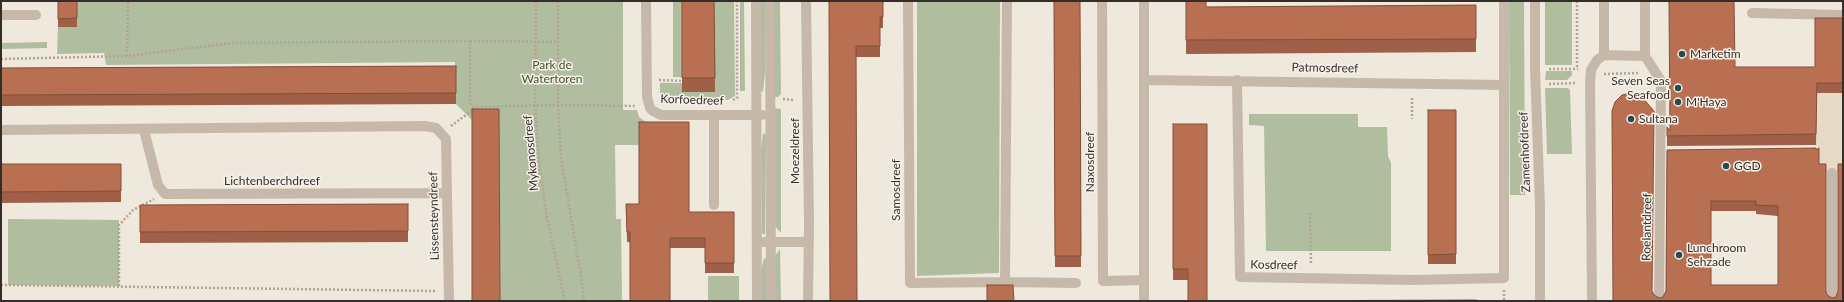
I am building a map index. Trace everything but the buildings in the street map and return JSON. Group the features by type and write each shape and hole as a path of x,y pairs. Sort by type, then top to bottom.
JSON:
{"street":[{"name":"Korfoedreef","path":"646,1 648,103 652,111 661,115 770,114"},
{"path":"756,1 751,115 757,242 757,301"},
{"name":"Moezeldreef","path":"770,1 770,301"},
{"name":"Moezeldreef","path":"806,1 808,100 808,301"},
{"name":"Samosdreef","path":"908,1 910,283 1005,282 1076,284"},
{"path":"1005,282 1007,1"},
{"name":"Naxosdreef","path":"1102,1 1103,281 1144,280"},
{"path":"1144,1 1144,301"},
{"name":"Zamenhofdreef","path":"1504,1 1504,278"},
{"name":"Zamenhofdreef","path":"1535,1 1535,69 1540,207 1540,301"},
{"path":"1604,1 1604,55"},
{"path":"1592,301 1591,70 1597,60 1604,55 1645,56 1644,1"},
{"path":"1752,14 1843,15"},
{"path":"1,15 36,15"},
{"name":"Roelantdreef","path":"1645,56 1661,81 1665,153 1659,301"},
{"name":"Patmosdreef","path":"1145,80 1237,80 1504,85"},
{"name":"Kosdreef","path":"1237,80 1240,277 1414,280 1504,278"},
{"path":"714,115 714,205"},
{"path":"1,130 144,130 425,126 436,128 442,133"},
{"path":"144,130 158,185 165,194"},
{"name":"Lissensteyndreef","path":"442,133 446,139 448,296"},
{"path":"1832,173 1832,301"},
{"name":"Lichtenberchdreef","path":"165,194 447,193"},
{"path":"757,242 808,242"}],"path":[{"path":"127,56 128,1"},
{"name":"Mykonosdreef","path":"536,1 535,105 539,161 545,205 565,301"},
{"path":"558,1 558,105 561,157 584,301"},
{"path":"729,103 737,98 737,1"},
{"path":"1,60 127,56 232,43 536,40 558,42"},
{"path":"470,41 470,102 474,109"},
{"path":"657,86 657,80 682,80"},
{"path":"1412,83 1412,119"},
{"path":"770,99 808,100"},
{"path":"442,133 474,109 481,107 523,107 535,105 638,106 648,103"},
{"path":"119,286 119,225 132,210 165,194"},
{"path":"1310,213 1311,278"},
{"path":"1,285 119,286 448,296"}],"green space":[{"name":"Park de Watertoren","path":"77,1 623,1 623,110 637,110 639,117 647,123 639,132 639,145 615,145 616,219 621,219 622,301 500,301 499,120 472,120 456,104 455,62 106,65 104,53 57,54 58,27 77,27"},
{"path":"673,1 682,1 682,77 673,77"},
{"path":"714,1 734,1 735,96 728,100 665,99 660,94 660,83 682,83 683,92"},
{"path":"740,1 744,1 745,91 740,91"},
{"path":"760,1 765,1 765,72 763,91 761,92"},
{"path":"773,1 780,1 781,94 778,97 774,97"},
{"path":"917,1 1000,1 999,273 917,276"},
{"path":"1509,1 1524,1 1525,195 1510,195"},
{"path":"1545,1 1572,1 1572,65 1545,65"},
{"path":"47,42 47,48 1,49 1,43"},
{"path":"1546,71 1572,71 1572,75 1567,80 1545,80"},
{"path":"1545,88 1568,88 1570,90 1572,154 1547,154"},
{"path":"773,108 781,109 781,233 774,225"},
{"path":"1249,114 1358,114 1358,127 1387,127 1388,156 1391,163 1391,251 1266,251 1264,126 1249,125"},
{"path":"764,133 766,135 765,234 762,234 761,150"},
{"path":"8,219 119,220 119,286 8,285"},
{"path":"780,249 781,301 774,301 774,257"},
{"path":"766,258 766,301 761,301 761,270 764,259"},
{"path":"708,276 739,276 739,301 708,301"}],"shaded area":[{"path":"1818,93 1843,93 1843,173 1819,172 1816,141"}],"place":[{"name":"Marketim","path":"1682,54"},
{"name":"Seven Seas Seafood","path":"1678,88"},
{"name":"M'Haya","path":"1678,102"},
{"name":"Sultana","path":"1631,119"},
{"name":"GGD","path":"1726,166"},
{"name":"Lunchroom Sehzade","path":"1679,255"}]}
